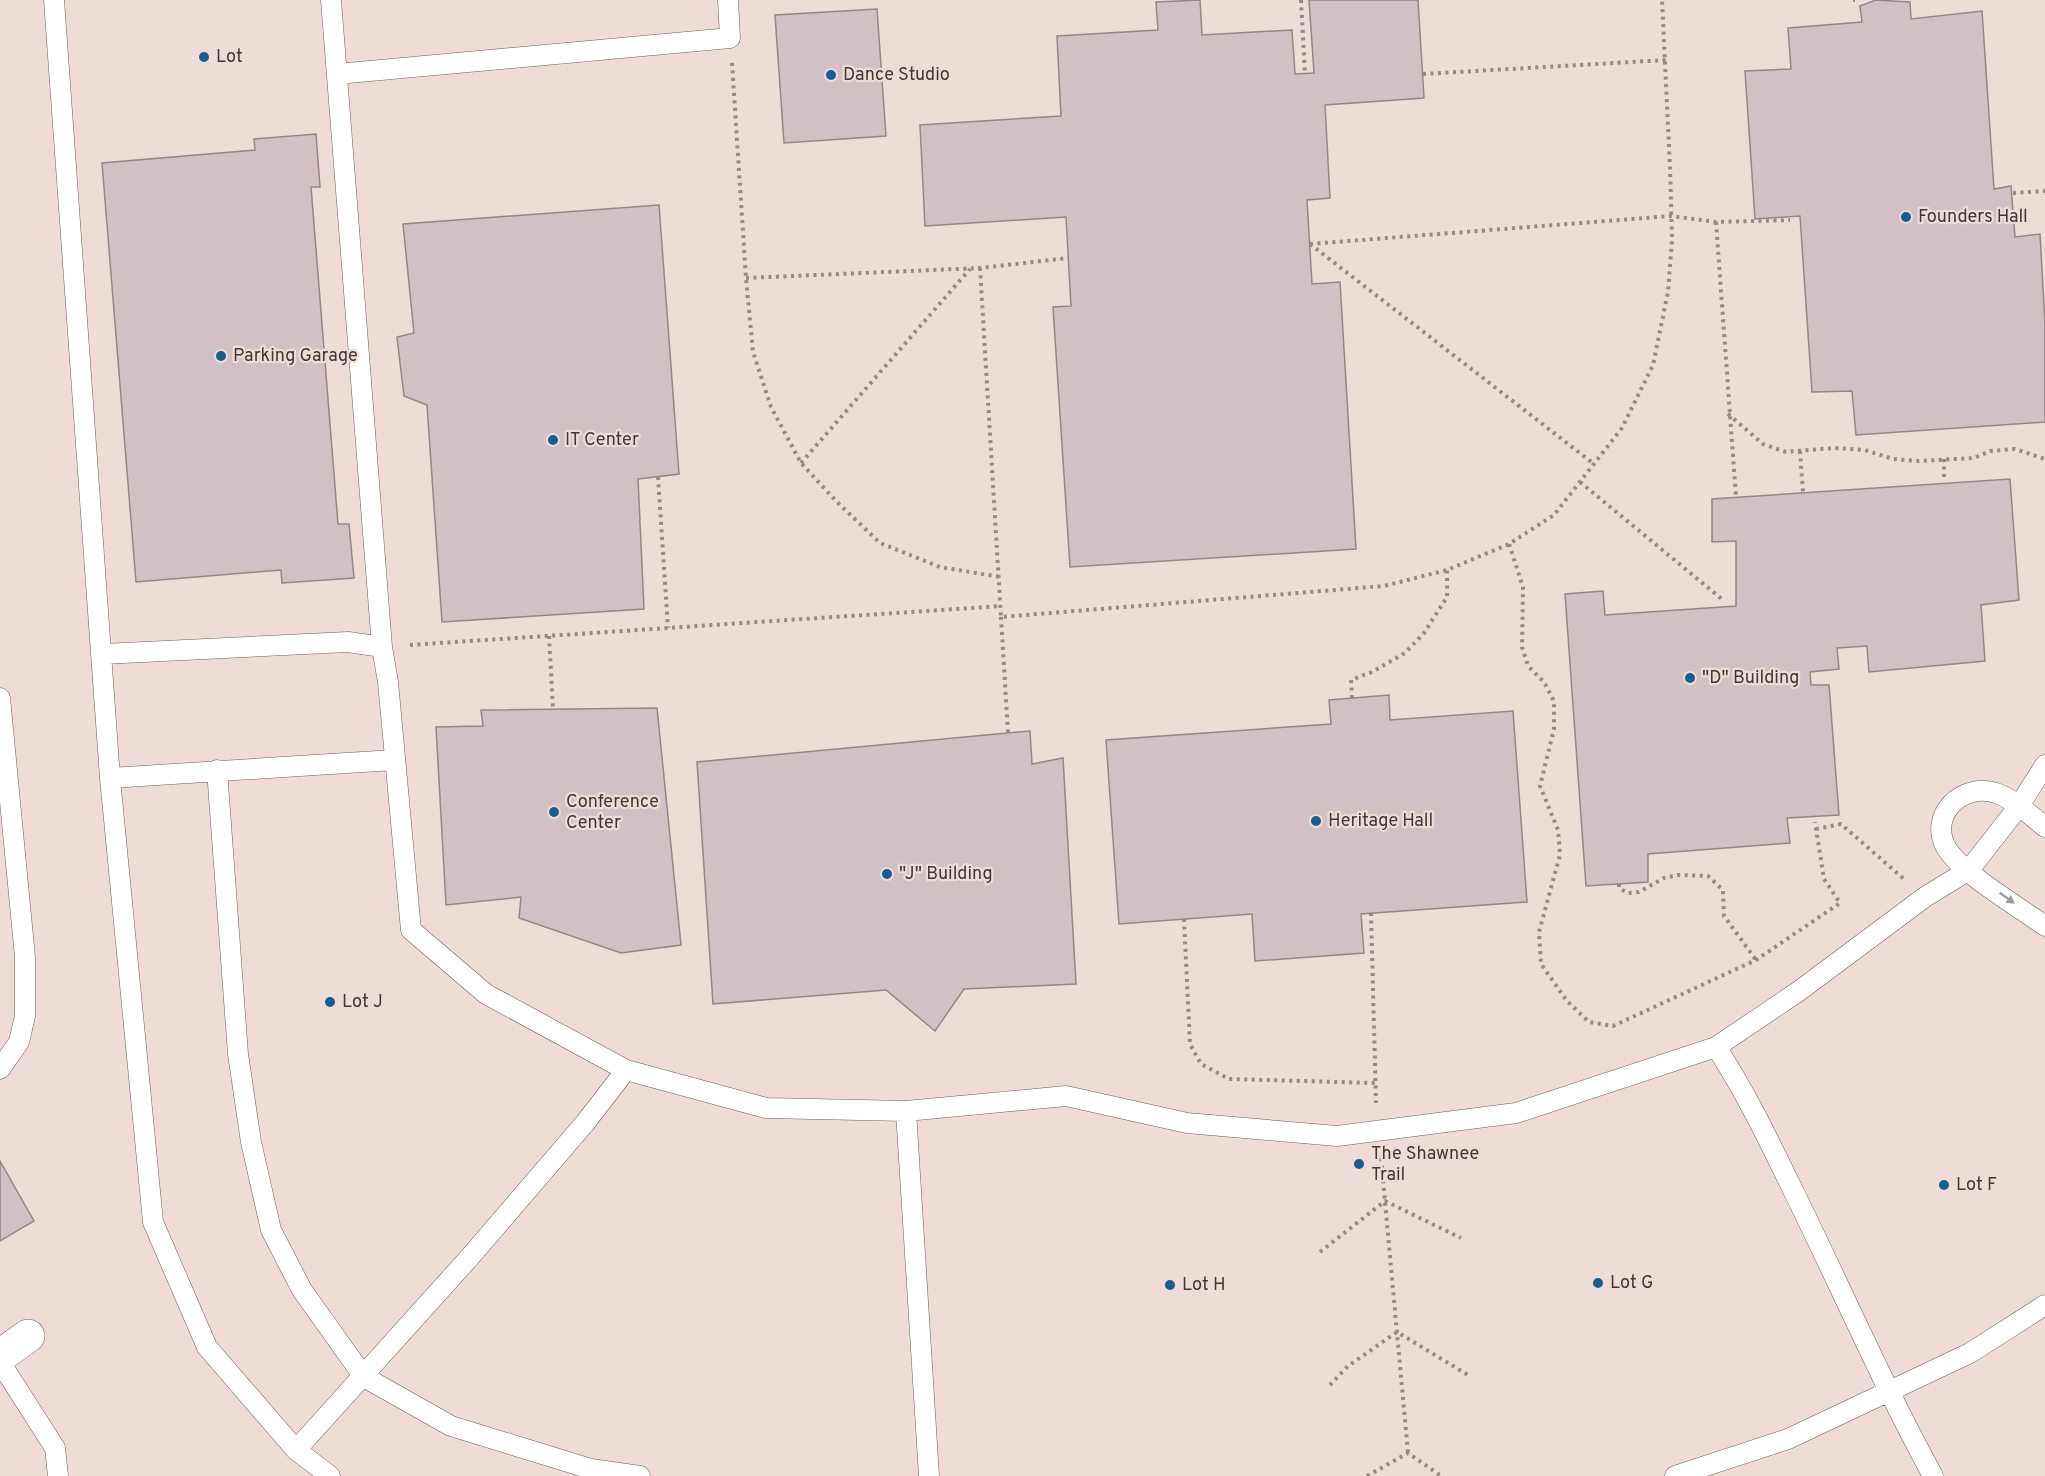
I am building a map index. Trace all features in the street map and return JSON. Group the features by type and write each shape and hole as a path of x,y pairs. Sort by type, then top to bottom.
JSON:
{"street":[{"path":"0,1356 28,1336"}],"lane":[{"path":"54,0 103,654 110,778 153,1222 207,1347 296,1450 330,1476"},
{"path":"331,0 382,647 411,930 486,994 626,1070 766,1108 906,1111 1066,1096 1187,1123 1337,1136 1516,1113 1716,1047 1799,991 1924,897 1969,870 2019,806 2045,765"},
{"path":"338,74 730,38 728,0"},
{"path":"103,654 348,642 382,647"},
{"path":"0,699 25,957 25,1016 19,1042 0,1069"},
{"path":"110,778 217,770 306,768 394,760"},
{"path":"217,770 238,1054 260,1188 271,1230 288,1266 337,1342 364,1377 451,1426 591,1468 640,1476"},
{"path":"2045,827 2019,806 1995,793 1976,792 1958,797 1946,807 1942,819 1942,832 1947,849 1969,870 2045,927"},
{"path":"1716,1047 1743,1088 1933,1476"},
{"path":"296,1450 364,1377 578,1131 626,1070"},
{"path":"906,1111 929,1476"},
{"path":"1675,1476 1788,1438 1970,1353 2045,1305"},
{"path":"0,1362 56,1448 58,1476"}],"path":[{"path":"1301,0 1305,74"},
{"path":"1001,617 1384,586 1447,570 1509,544 1554,516 1622,428 1653,365 1668,292 1671,216 1662,0"},
{"path":"730,38 753,352 771,407 801,463 880,543 940,567 1000,578"},
{"path":"1423,74 1666,60"},
{"path":"2013,193 2045,191"},
{"path":"1594,464 1310,244 1671,216 1716,222 1790,220"},
{"path":"1716,222 1728,414 1736,497"},
{"path":"746,278 970,269 1068,258"},
{"path":"980,268 1008,734"},
{"path":"801,463 970,269"},
{"path":"1728,414 1763,444 1786,452 1833,448 1865,450 1893,459 1918,461 1974,458 1990,451 2015,449 2045,459"},
{"path":"1800,451 1803,492"},
{"path":"1944,459 1944,481"},
{"path":"658,477 668,628"},
{"path":"1580,482 1723,600"},
{"path":"1509,544 1523,587 1522,646 1528,666 1544,682 1554,701 1554,729 1540,786 1558,831 1560,855 1539,932 1541,964 1568,1001 1589,1022 1613,1026 1756,960 1840,903 1824,879 1815,822"},
{"path":"1352,698 1351,680 1372,672 1405,653 1424,633 1447,597 1447,570"},
{"path":"382,647 1000,606"},
{"path":"549,636 553,709"},
{"path":"1816,829 1841,824 1924,897"},
{"path":"1619,884 1623,891 1634,892 1648,889 1664,878 1678,875 1708,876 1723,890 1724,916 1756,960"},
{"path":"1371,913 1378,1131 1408,1454"},
{"path":"1184,919 1190,1044 1201,1064 1229,1079 1375,1083"},
{"path":"1385,1201 1461,1238"},
{"path":"1320,1252 1385,1201"},
{"path":"1397,1332 1468,1375"},
{"path":"1330,1385 1348,1366 1397,1332"},
{"path":"1367,1476 1408,1454"},
{"path":"1408,1454 1441,1476"}],"building":[{"path":"1200,0 1202,35 1292,30 1295,74 1314,73 1309,0 1418,0 1424,98 1325,105 1330,198 1307,200 1312,284 1340,282 1356,549 1070,567 1053,307 1071,306 1066,217 925,226 920,125 1061,116 1057,36 1158,30 1156,2"},
{"name":"Founders Hall","path":"1876,0 1910,2 1911,19 1982,11 1994,189 2011,186 2015,237 2040,234 2045,324 2045,422 1856,435 1852,391 1812,392 1800,216 1755,219 1745,71 1791,69 1788,28 1862,22 1860,6"},
{"name":"Dance Studio","path":"877,9 886,136 784,143 775,15"},
{"name":"Parking Garage","path":"316,134 320,187 311,187 338,524 349,524 354,578 282,583 281,570 136,582 102,163 255,150 254,139"},
{"name":"IT Center","path":"659,205 679,474 638,479 644,609 442,622 427,405 404,396 397,337 414,333 403,224"},
{"name":"\"D\" Building","path":"2010,479 2019,600 1981,605 1985,661 1869,672 1867,646 1837,648 1839,669 1810,672 1811,685 1829,685 1839,815 1787,818 1790,843 1648,854 1648,882 1586,886 1565,594 1603,591 1605,615 1736,606 1736,541 1712,542 1712,499"},
{"name":"Heritage Hall","path":"1389,695 1390,720 1513,711 1527,902 1361,914 1364,953 1255,961 1252,914 1119,924 1106,740 1331,724 1329,700"},
{"name":"Conference Center","path":"657,708 681,945 621,953 519,918 521,897 446,905 436,727 483,726 481,710"},
{"name":"\"J\" Building","path":"1030,731 1032,764 1063,758 1076,984 964,989 935,1031 886,990 713,1004 697,762"},
{"path":"0,1161 34,1221 0,1241"}],"place":[{"name":"Lot","path":"204,57"},
{"name":"Dance Studio","path":"831,75"},
{"name":"Founders Hall","path":"1906,217"},
{"name":"Parking Garage","path":"221,356"},
{"name":"IT Center","path":"553,440"},
{"name":"\"D\" Building","path":"1690,678"},
{"name":"Conference Center","path":"554,812"},
{"name":"Heritage Hall","path":"1316,821"},
{"name":"\"J\" Building","path":"887,874"},
{"name":"Lot J","path":"330,1002"},
{"name":"The Shawnee Trail","path":"1359,1164"},
{"name":"Lot F","path":"1944,1185"},
{"name":"Lot G","path":"1598,1283"},
{"name":"Lot H","path":"1170,1285"}]}
